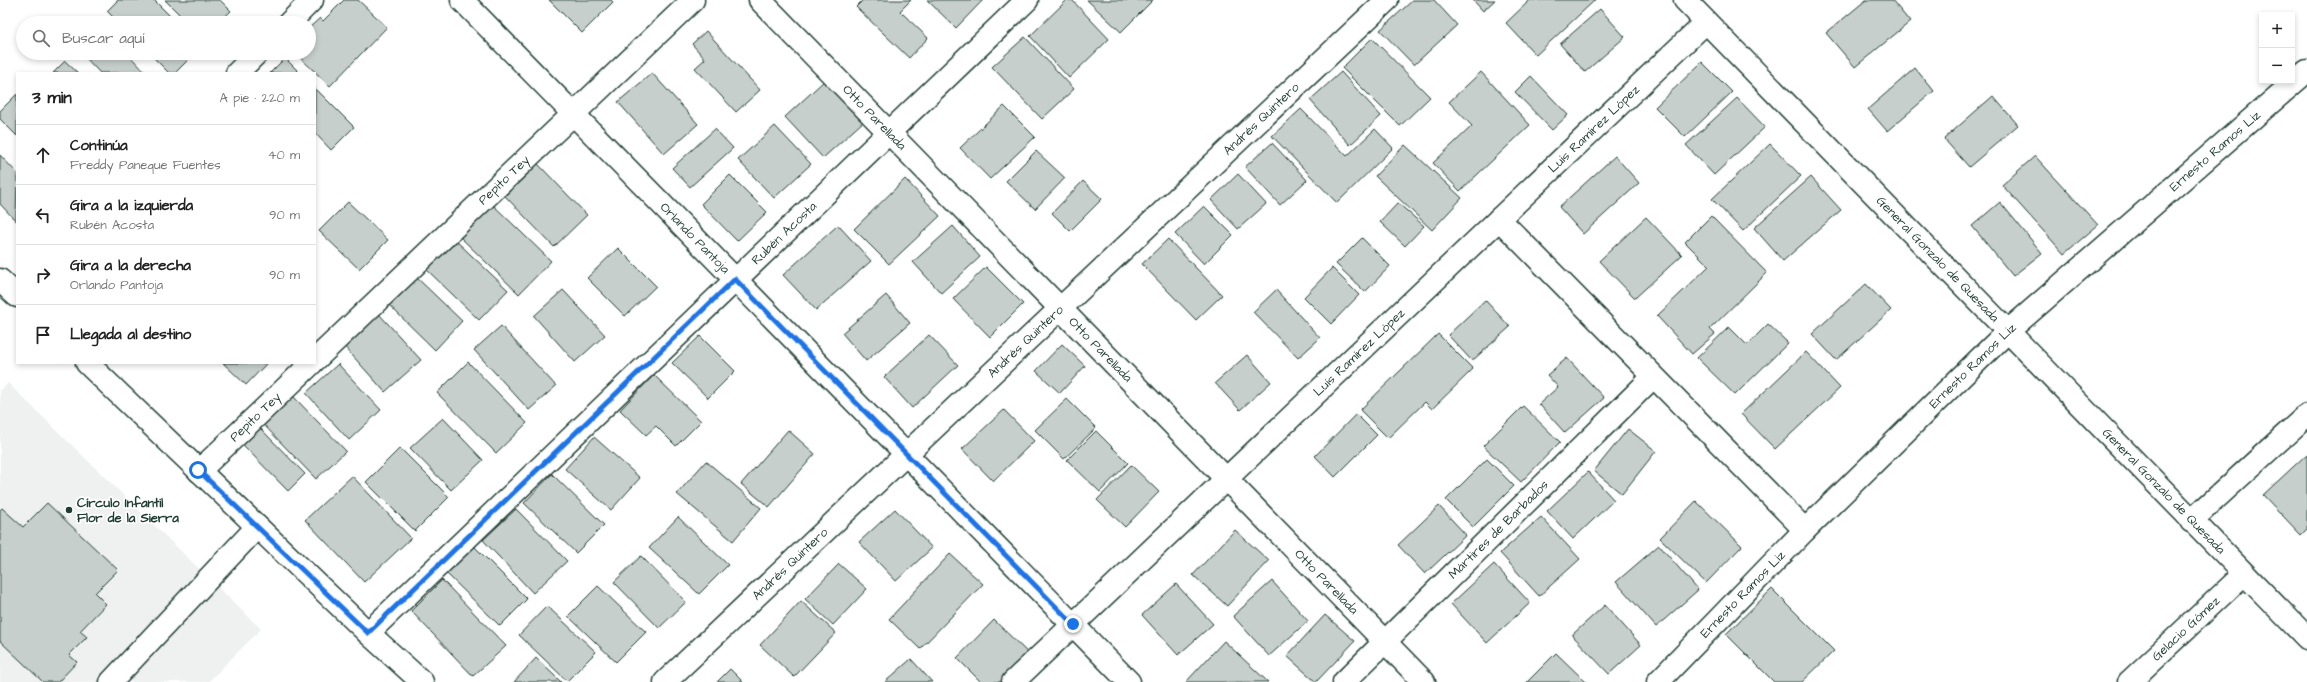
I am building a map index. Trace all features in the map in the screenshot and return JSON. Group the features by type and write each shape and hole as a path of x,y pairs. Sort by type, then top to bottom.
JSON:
{"street":[{"path":"296,16 312,0"},
{"name":"Orlando Pantoja","path":"462,0 1129,682"},
{"name":"Pepito Tey","path":"316,359 692,0"},
{"name":"Otto Parellada","path":"760,0 1424,682"},
{"name":"Rubén Acosta","path":"368,633 1027,0"},
{"name":"Andrés Quintero","path":"665,682 1387,0"},
{"name":"General Gonzalo de Quesada","path":"1685,0 2191,521 2307,638"},
{"name":"Luís Ramírez López","path":"1012,682 1706,22"},
{"path":"238,72 250,60"},
{"name":"Ernesto Ramos Liz","path":"1658,682 1804,530 2007,332 2307,71"},
{"path":"1499,219 1804,530"},
{"path":"88,364 368,633 422,682"},
{"name":"Pepito Tey","path":"198,470 311,364"},
{"name":"Mártires de Barbados","path":"1344,682 1653,377"},
{"path":"2191,521 2307,415"},
{"path":"111,682 257,527"},
{"name":"Gelacio Gómez","path":"2128,682 2244,574"}],"shaded area":[{"name":"Círculo Infantil Flor de la Sierra","path":"8,383 261,629 208,682 0,682 0,391"}],"building":[{"path":"118,0 154,0 170,16 112,16 107,11"},
{"path":"165,0 220,0 231,11 226,16 181,16"},
{"path":"344,0 358,0 387,27 330,86 302,60 316,60 316,22 320,18 323,21"},
{"path":"549,0 611,0 613,2 582,33"},
{"path":"863,0 911,0 900,11 928,38 909,58 856,7"},
{"path":"927,0 983,0 956,28"},
{"path":"1067,0 1072,0 1109,39 1069,78 1030,36"},
{"path":"1087,0 1153,0 1121,32"},
{"path":"1413,0 1434,0 1457,25 1414,65 1380,30"},
{"path":"1473,0 1495,0 1483,11"},
{"path":"1530,0 1595,0 1536,55 1506,23"},
{"path":"1866,0 1892,0 1910,22 1855,67 1826,33"},
{"path":"1600,9 1625,37 1585,72 1560,44"},
{"path":"706,31 760,90 736,112 695,68 705,59 692,44"},
{"path":"1025,37 1074,89 1042,119 992,67"},
{"path":"1372,38 1430,97 1400,126 1342,68"},
{"path":"88,60 134,60 145,72 99,72"},
{"path":"156,60 188,60 176,72 168,72"},
{"path":"283,60 287,60 299,72 271,72"},
{"path":"65,61 77,72 54,72"},
{"path":"1702,62 1732,92 1685,137 1655,107"},
{"path":"1915,68 1934,91 1887,131 1868,109"},
{"path":"1341,72 1381,116 1350,145 1310,100"},
{"path":"1481,72 1530,125 1460,191 1433,163 1472,126 1449,102"},
{"path":"652,73 698,124 664,154 618,102"},
{"path":"1531,76 1568,115 1552,130 1515,92"},
{"path":"825,80 864,121 823,158 785,117"},
{"path":"316,89 354,127 331,150 316,134"},
{"path":"16,95 16,135 0,119 0,111"},
{"path":"1993,96 2018,125 1969,167 1944,139"},
{"path":"1737,98 1765,127 1714,175 1686,145"},
{"path":"1004,106 1035,137 990,179 960,148"},
{"path":"1301,109 1347,156 1375,129 1393,148 1337,203 1272,136"},
{"path":"775,126 811,164 774,198 738,160"},
{"path":"715,129 733,148 690,187 672,168"},
{"path":"1272,143 1307,180 1280,205 1245,167"},
{"path":"1770,144 1801,176 1743,231 1712,199"},
{"path":"1405,145 1462,198 1432,230 1375,176"},
{"path":"1036,151 1065,178 1035,209 1006,181"},
{"path":"0,155 16,172 16,221 0,204"},
{"path":"1615,156 1639,183 1583,234 1559,207"},
{"path":"2035,156 2098,225 2064,254 2002,185"},
{"path":"538,164 587,215 554,247 505,196"},
{"path":"1238,174 1266,204 1238,229 1211,200"},
{"path":"730,175 767,212 737,241 701,204"},
{"path":"1811,177 1841,210 1783,261 1754,228"},
{"path":"905,179 940,216 889,264 854,229"},
{"path":"1083,181 1102,199 1070,231 1052,213"},
{"path":"348,202 388,240 359,269 319,231"},
{"path":"490,202 551,261 519,294 458,235"},
{"path":"2000,202 2042,253 2013,276 1972,226"},
{"path":"1398,203 1424,226 1405,246 1380,222"},
{"path":"1204,206 1233,235 1204,264 1175,234"},
{"path":"1711,216 1767,273 1710,329 1715,334 1692,354 1657,316 1709,266 1685,242"},
{"path":"1646,217 1682,255 1635,298 1599,261"},
{"path":"838,225 871,261 816,310 783,275"},
{"path":"953,226 980,257 941,293 913,262"},
{"path":"452,237 508,290 479,320 424,267"},
{"path":"1362,238 1390,266 1365,292 1336,264"},
{"path":"1168,239 1222,295 1196,320 1142,264"},
{"path":"618,248 656,286 625,316 587,278"},
{"path":"986,267 1023,304 990,337 953,299"},
{"path":"1332,268 1359,295 1331,324 1304,297"},
{"path":"415,276 462,321 435,350 388,304"},
{"path":"1866,284 1891,310 1836,360 1812,334"},
{"path":"563,290 605,335 575,362 534,316"},
{"path":"1276,290 1320,338 1298,358 1253,312"},
{"path":"886,295 910,323 866,361 842,333"},
{"path":"1485,300 1510,327 1472,361 1448,335"},
{"path":"379,314 421,360 385,392 343,345"},
{"path":"1768,324 1788,343 1735,395 1697,358 1729,327 1747,345"},
{"path":"501,326 556,386 529,410 474,350"},
{"path":"1438,334 1473,369 1432,409 1425,402 1388,438 1360,410"},
{"path":"929,335 958,365 912,408 884,377"},
{"path":"700,336 735,371 708,398 672,363"},
{"path":"1062,344 1085,366 1060,393 1036,371"},
{"path":"1806,352 1840,388 1775,449 1741,414"},
{"path":"1247,355 1271,382 1240,410 1215,383"},
{"path":"1567,358 1604,398 1565,433 1539,404 1558,387 1547,375"},
{"path":"468,362 527,423 496,453 437,393"},
{"path":"224,364 266,364 246,385"},
{"path":"338,364 381,410 349,440 306,393"},
{"path":"654,375 701,421 676,446 656,426 646,435 620,410"},
{"path":"292,395 346,451 316,479 263,424"},
{"path":"1067,399 1096,428 1064,459 1035,430"},
{"path":"1523,406 1560,442 1521,482 1483,446"},
{"path":"1004,410 1034,441 993,481 962,449"},
{"path":"1356,414 1377,435 1335,477 1315,456"},
{"path":"443,418 483,460 451,490 410,448"},
{"path":"260,428 305,474 288,491 243,445"},
{"path":"1628,429 1656,451 1622,494 1594,471"},
{"path":"788,430 815,454 769,507 741,484"},
{"path":"1096,431 1128,463 1100,492 1067,460"},
{"path":"594,437 640,478 611,510 565,469"},
{"path":"400,448 449,497 415,531 366,482"},
{"path":"2307,454 2307,529 2301,535 2263,495"},
{"path":"1487,459 1514,486 1473,527 1446,500"},
{"path":"706,461 761,508 733,541 677,494"},
{"path":"1131,465 1159,492 1125,527 1097,500"},
{"path":"1588,472 1614,500 1573,539 1547,511"},
{"path":"552,474 604,525 576,553 524,503"},
{"path":"352,476 411,538 364,582 305,520"},
{"path":"1696,501 1742,546 1706,583 1660,538"},
{"path":"47,503 118,570 95,593 106,604 80,631 87,637 69,655 77,662 58,682 43,682 0,641 0,510 2,508 23,527"},
{"path":"1439,506 1466,535 1425,574 1398,545"},
{"path":"516,509 567,561 533,593 483,540"},
{"path":"895,509 932,548 896,581 859,542"},
{"path":"678,517 728,565 699,594 649,548"},
{"path":"1541,517 1580,559 1539,596 1500,553"},
{"path":"1235,530 1269,561 1227,606 1193,575"},
{"path":"472,544 527,599 500,626 445,572"},
{"path":"1659,545 1698,590 1656,627 1616,582"},
{"path":"950,554 983,584 920,649 889,619"},
{"path":"641,556 686,602 659,628 614,582"},
{"path":"839,564 867,589 833,625 805,599"},
{"path":"1494,564 1530,603 1487,643 1451,604"},
{"path":"442,580 506,646 473,676 411,611"},
{"path":"1272,581 1308,621 1269,656 1233,616"},
{"path":"1176,584 1213,624 1178,655 1142,615"},
{"path":"598,586 646,632 616,662 568,616"},
{"path":"1772,589 1834,651 1802,682 1774,682 1726,634"},
{"path":"801,601 836,633 794,677 760,645"},
{"path":"1605,605 1641,645 1609,674 1572,635"},
{"path":"547,606 596,652 567,681 519,635"},
{"path":"1325,615 1355,641 1316,682 1287,656"},
{"path":"994,620 1032,657 1007,682 981,682 957,658"},
{"path":"1224,641 1268,682 1186,682"},
{"path":"1556,653 1586,682 1527,682"},
{"path":"536,658 561,682 514,682"},
{"path":"911,659 932,682 885,682"},
{"path":"730,669 743,682 717,682"}],"place":[{"name":"Círculo Infantil Flor de la Sierra","path":"69,510"}],"route":[{"path":"198,470 368,633 735,279 1073,624"}]}
